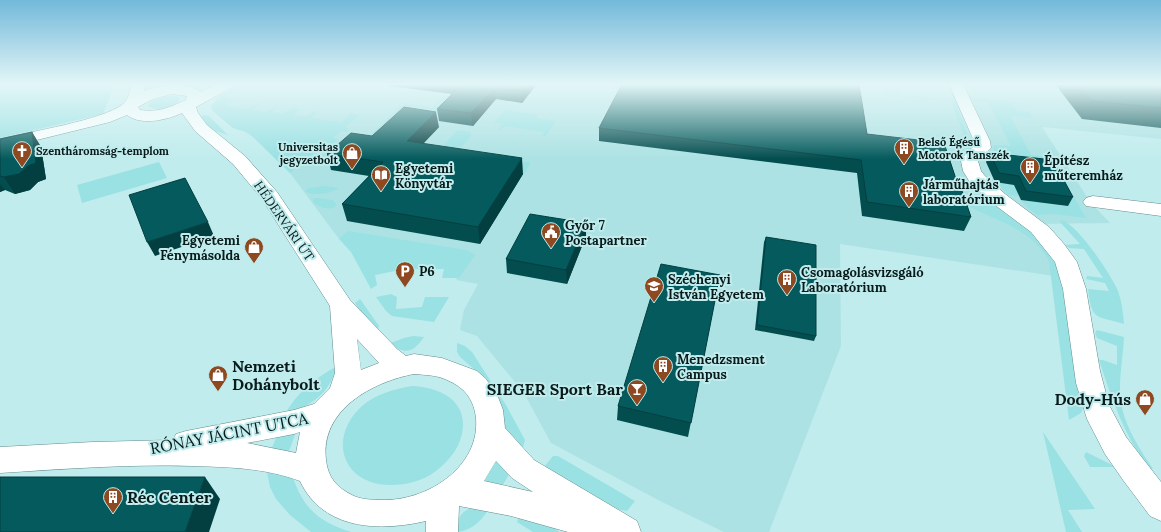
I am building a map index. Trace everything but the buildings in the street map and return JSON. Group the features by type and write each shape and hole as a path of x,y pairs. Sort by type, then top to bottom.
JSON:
{"street":[{"path":"0,144 104,119 124,109"},
{"path":"133,109 134,113 153,115 172,112 175,109"},
{"name":"HÉDERVÁRI ÚT","path":"189,109 192,117 209,136 239,160 270,196 342,306 388,356 401,366"},
{"path":"967,109 982,141 982,148 970,160 969,164 971,171 975,179 984,187 1040,229 1051,241 1067,264 1076,292 1089,381 1095,405 1107,431 1130,467 1161,506"},
{"name":"HÉDERVÁRI ÚT","path":"153,115 219,143"},
{"path":"1093,202 1161,210"},
{"name":"HÉDERVÁRI ÚT","path":"312,472 310,452 314,432 333,403 348,372 342,306"},
{"path":"312,472 322,492 342,507 375,523 393,515 419,509 449,494 473,473 485,453 492,433 492,413 485,396 473,382 457,372 436,366 401,366 380,372 366,378 333,403"},
{"name":"RÓNAY JÁCINT UTCA","path":"134,452 221,437 294,422 333,403"},
{"path":"492,433 505,450 523,469 609,531"},
{"name":"RÓNAY JÁCINT UTCA","path":"0,460 134,452 215,453 255,457 290,464 312,472"},
{"path":"449,494 496,496 541,508 609,531"},
{"path":"442,532 449,494"}],"shaded area":[{"path":"0,109 105,109 103,114 0,138"},
{"name":"Széchenyi István Egyetem","path":"212,109 1161,109 1161,139 1042,127 1091,203 1110,223 1030,224 1067,278 840,244 841,346 769,532 724,532 662,502 551,443 524,393 477,336 460,330 464,310 478,284 456,280 467,261 339,239 290,173 258,141 244,131 233,128"},
{"path":"212,109 254,109 253,110 265,112 275,109 271,112 283,114 291,109 299,109 300,110 293,115 305,117 316,111 317,112 311,118 341,122 350,114 360,115 345,127 350,129 347,132 341,131 333,138 338,139 333,144 327,143 290,173 249,133 233,128"},
{"path":"398,109 439,109 427,119 355,149"},
{"path":"954,109 958,109 972,146 967,153 962,154 966,151 967,145"},
{"path":"992,109 1015,109 1029,112 1033,118 1013,116 1012,119 1031,155 1046,157 1053,160 1086,218 1054,214 1038,215 1028,208 1021,200 1067,206 1048,169 986,162 994,153 993,145 1011,146"},
{"path":"504,110 538,115 536,118 556,121 545,137 542,136 545,132 505,126 498,131 502,124 494,123"},
{"path":"204,115 209,116 228,135 212,130 199,117"},
{"path":"457,130 471,132 470,133 472,135 462,146 458,147 453,152 518,169 523,162 529,162 530,164 524,174 409,157 436,154"},
{"path":"159,162 167,178 82,203 77,185"},
{"path":"995,182 1014,185 1020,196 1009,195"},
{"path":"325,186 339,188 322,194 312,194 305,191 309,188"},
{"path":"962,196 992,201 1029,228 1056,265 1063,291 1077,384 1083,408 1081,413 1069,420 1049,261 1034,241 1003,222 970,207 966,204"},
{"path":"313,199 333,200 337,205 332,208 318,206 313,202"},
{"path":"1061,220 1068,224 1085,240 1109,274 1118,291 1124,324 1101,318 1094,312 1091,307 1088,289 1109,291 1105,283 1086,279 1087,276 1103,278 1084,249 1069,248 1065,245 1080,244 1060,222"},
{"path":"348,231 466,250 475,255 459,278 442,278 444,269 405,269 375,275 377,285 371,289 351,252 339,239"},
{"path":"391,294 397,297 396,309 422,307 425,297 449,297 434,322 392,316 386,311 376,297"},
{"path":"360,299 379,326 378,329 373,331 355,303"},
{"path":"1097,330 1124,337 1120,382 1122,408 1124,416 1139,448 1153,469 1150,469 1141,456 1126,430 1114,403 1099,360 1117,365 1117,346 1097,338 1095,333"},
{"path":"413,336 424,337 416,347 408,351 400,350 388,344 404,338"},
{"path":"457,343 465,346 472,352 506,405 525,440 521,454 504,429 501,405 493,389 481,375 460,357 457,352"},
{"path":"337,366 334,376 324,392 318,398 303,408 284,416 300,393 314,381"},
{"path":"412,386 439,391 453,401 459,408 463,426 455,451 436,471 414,482 391,485 374,483 361,477 351,468 345,458 343,445 345,432 351,419 362,406 373,398 392,390"},
{"path":"296,432 289,451 271,450 278,433"},
{"path":"1043,432 1095,509 1068,510 1082,532 1066,532"},
{"path":"1086,452 1116,467 1090,467 1084,456"},
{"path":"553,456 558,456 635,501 627,511 617,509 544,467"},
{"path":"495,461 511,471 501,488 483,482"},
{"path":"266,467 290,475 304,502 315,514 328,523 351,532 311,532 290,515 276,499 270,487"},
{"path":"491,506 476,524 466,530 454,532 459,518 466,510 476,507"},
{"path":"520,514 555,528 559,532 533,532 517,522"}],"place":[{"name":"Belső Égésű Motorok Tanszék","path":"904,165"},
{"name":"Szentháromság-templom","path":"22,168"},
{"name":"Universitas jegyzetbolt","path":"352,170"},
{"name":"Építész műteremház","path":"1030,184"},
{"name":"Egyetemi Könyvtár","path":"381,192"},
{"name":"Járműhajtás laboratórium","path":"909,208"},
{"name":"Győr 7 Postapartner","path":"551,249"},
{"name":"Egyetemi Fénymásolda","path":"254,264"},
{"name":"P6","path":"405,288"},
{"name":"Csomagolásvizsgáló Laboratórium","path":"787,296"},
{"name":"Széchenyi István Egyetem","path":"654,303"},
{"name":"Menedzsment Campus","path":"663,383"},
{"name":"Nemzeti Dohánybolt","path":"218,392"},
{"name":"SIEGER Sport Bar","path":"637,406"},
{"name":"Dody-Hús","path":"1145,416"},
{"name":"Réc Center","path":"113,514"}]}
